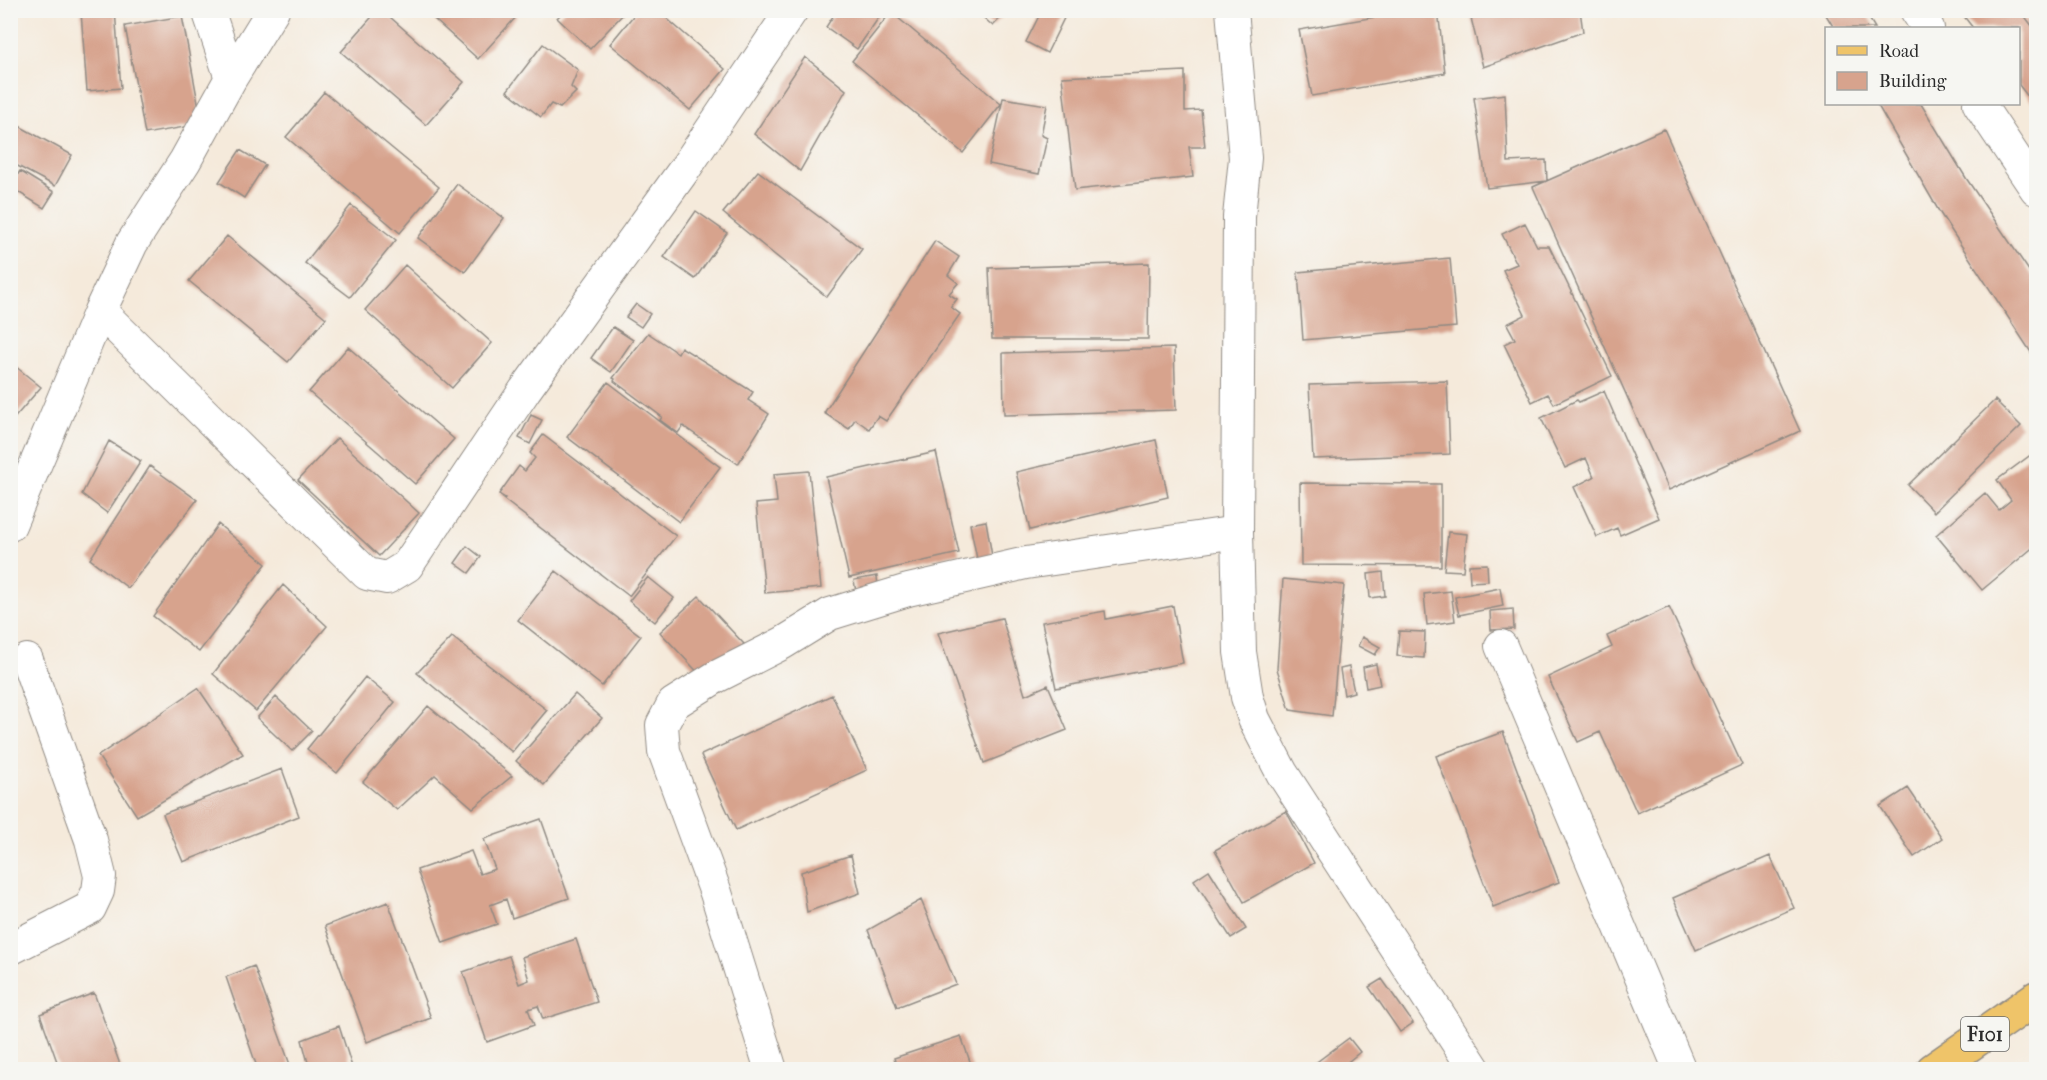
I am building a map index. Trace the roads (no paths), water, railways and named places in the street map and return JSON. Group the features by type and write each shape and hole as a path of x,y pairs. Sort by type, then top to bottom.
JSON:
{"main road":[{"name":"F101","path":"1933,1070 2037,998"}],"street":[{"path":"208,10 231,78"},
{"path":"10,525 100,311 132,243 185,160 231,78 273,10"},
{"path":"100,311 367,574 387,578 407,566 525,390 684,170 792,10"},
{"path":"1232,10 1245,158 1239,217 1237,532 1240,652 1247,697 1254,719 1282,773 1475,1070"},
{"path":"1916,10 1927,27"},
{"path":"1980,105 2037,189"},
{"path":"771,1070 716,893 664,751 662,725 673,704 716,677 783,643 830,614 908,590 1026,563 1237,532"},
{"path":"1502,646 1680,1070"},
{"path":"10,949 90,908 98,891 100,876 91,840 27,660"}]}
